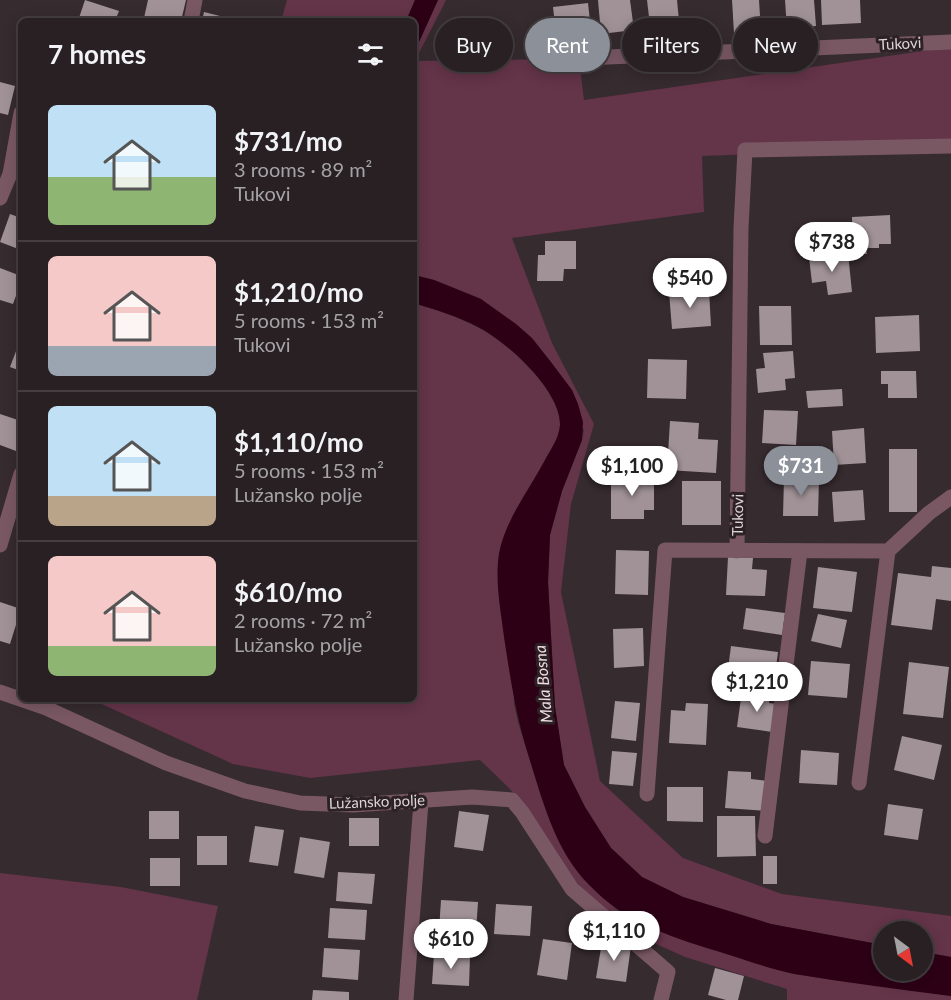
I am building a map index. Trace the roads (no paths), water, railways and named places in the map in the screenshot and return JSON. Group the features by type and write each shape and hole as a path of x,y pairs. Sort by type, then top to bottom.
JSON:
{"street":[{"path":"192,18 195,0"},
{"name":"Tukovi","path":"610,57 951,42"},
{"path":"0,198 10,174 18,130"},
{"name":"Tukovi","path":"737,551 741,228 745,150 951,146"},
{"path":"0,545 18,484"},
{"path":"859,783 888,551 929,513 951,497"},
{"name":"Tukovi","path":"647,794 665,550 888,551"},
{"path":"765,836 800,551"},
{"name":"Lužansko polje","path":"0,692 18,696"},
{"name":"Lužansko polje","path":"47,703 166,764 245,792 300,803 353,805 472,797 512,801 522,812 572,889 668,972 661,1000"},
{"path":"406,1000 421,802"}],"water":[{"path":"415,0 438,0 417,46 417,18 407,18"},
{"name":"Mala Bosna","path":"417,276 434,280 481,299 532,338 572,390 583,422 582,440 562,491 550,535 548,582 555,707 564,765 585,807 611,848 642,877 683,897 771,924 873,943 873,981 933,981 933,954 951,957 951,996 795,974 680,939 644,924 611,904 596,892 572,864 549,818 524,740 509,667 498,581 498,562 504,535 516,509 556,439 560,425 558,412 543,383 531,369 492,335 472,324 417,304"}]}
